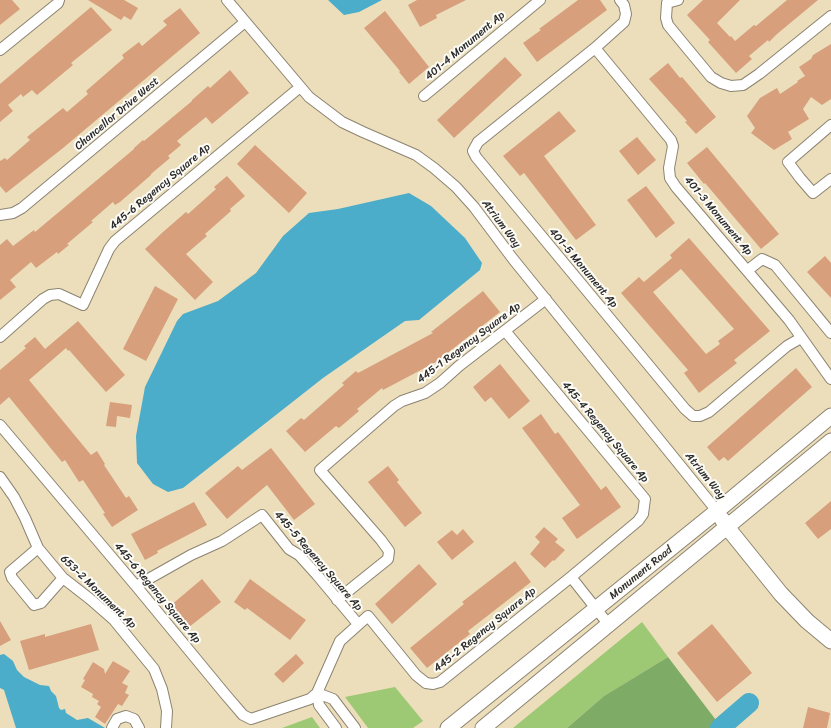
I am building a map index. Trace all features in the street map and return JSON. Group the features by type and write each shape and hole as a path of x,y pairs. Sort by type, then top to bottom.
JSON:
{"main road":[{"name":"Monument Road","path":"448,728 717,511 831,416"},
{"name":"Monument Road","path":"483,728 831,441"},
{"path":"717,511 727,527 796,610 819,633 831,642"}],"street":[{"path":"0,50 58,3 59,0"},
{"name":"Atrium Way","path":"227,0 299,88 322,108 342,122 416,155 434,168 461,192 513,259 717,511"},
{"name":"401-4 Monument Ap","path":"424,96 540,0"},
{"path":"595,48 624,22 626,14 624,5 620,0"},
{"path":"678,0 664,1 668,25 711,77 721,83 731,86 743,85 759,74 831,16"},
{"name":"Chancellor Drive West","path":"0,215 13,213 22,208 245,22"},
{"name":"401-3 Monument Ap","path":"595,48 671,140 673,146 669,168 670,178 789,320 831,379"},
{"name":"401-5 Monument Ap","path":"595,48 478,142 473,151 476,157 685,409 693,416 700,416 709,412 787,346 801,338"},
{"name":"445-6 Regency Square Ap","path":"0,337 50,294 59,294 83,306 109,249 115,241 299,88"},
{"path":"831,125 788,162 813,193 831,179"},
{"path":"748,270 762,259 775,265 831,333"},
{"name":"445-1 Regency Square Ap","path":"337,600 388,559 389,551 320,470 394,406 402,401 424,393 440,383 459,366 506,332 546,299"},
{"name":"445-4 Regency Square Ap","path":"506,332 645,499 643,514 638,521 571,577"},
{"name":"445-6 Regency Square Ap","path":"0,425 243,715 250,719 266,715 310,699 317,693"},
{"name":"653-2 Monument Ap","path":"0,477 14,497 38,548 63,578 114,620 154,669 162,689 167,711 166,728"},
{"name":"445-5 Regency Square Ap","path":"136,586 191,555 222,541 262,515 289,549 299,555 358,624"},
{"path":"38,548 10,572 12,578 34,605 41,603 63,578"},
{"path":"571,577 609,625"},
{"name":"445-2 Regency Square Ap","path":"358,624 368,616 416,675 426,683 433,684 440,682 571,577"},
{"path":"336,728 319,705 317,693 340,641 358,624"},
{"path":"317,693 333,699 355,728"},
{"path":"112,728 117,719 126,716 134,719 139,728"}],"green space":[{"path":"642,622 668,657 604,696 567,728 513,728"},
{"path":"668,657 722,728 567,728 604,696"},
{"path":"395,687 423,721 413,728 368,728 345,697"},
{"path":"312,717 320,728 282,728"}],"water":[{"path":"328,0 382,0 359,12 344,15"},
{"path":"409,193 431,206 465,238 482,263 480,270 419,320 405,321 323,378 183,488 168,492 153,484 137,463 136,436 145,387 177,321 183,314 218,301 256,273 283,236 309,213 338,209"},
{"path":"4,654 13,661 17,670 24,677 40,685 49,686 51,691 56,696 59,708 61,710 65,709 66,713 77,720 88,718 105,728 16,728 4,690 0,688 0,655"}],"building":[{"path":"0,0 12,0 20,9 0,25"},
{"path":"88,0 124,0 138,8 131,20 124,16 121,20"},
{"path":"417,0 466,0 436,15 437,18 420,27 408,5"},
{"path":"578,0 600,0 607,10 537,62 523,43"},
{"path":"703,0 740,0 717,23 735,41 754,25 756,26 787,0 818,0 769,42 768,40 749,56 752,59 736,73 708,42 710,40 687,15"},
{"path":"91,7 112,30 71,63 73,65 37,95 32,90 23,97 21,94 8,105 13,111 0,122 0,84"},
{"path":"180,8 200,33 63,148 6,193 0,186 0,161 5,158 7,160 30,140 27,137 63,108 67,112 88,94 86,91 124,58 122,55 139,42 142,46 167,25 163,21"},
{"path":"385,11 429,67 409,84 364,28"},
{"path":"831,44 831,99 822,105 811,97 803,109 809,119 788,132 792,139 774,150 751,133 755,128 747,116 760,98 777,88 780,94 805,76 799,67 811,59 813,55"},
{"path":"505,57 522,75 454,138 437,120"},
{"path":"668,63 716,117 696,134 685,122 687,121 649,79"},
{"path":"230,70 249,93 212,124 206,117 184,135 177,141 181,145 168,156 170,158 120,202 115,205 113,202 91,221 93,222 67,244 69,245 58,254 57,252 36,268 31,262 10,280 16,287 0,300 0,245 7,239 13,246 34,230 35,232 208,86 210,88"},
{"path":"559,111 576,131 544,156 596,225 576,240 524,173 520,176 503,156"},
{"path":"637,137 656,160 638,175 619,151"},
{"path":"255,145 307,193 289,213 237,164"},
{"path":"707,147 779,234 761,249 687,163"},
{"path":"227,176 245,196 230,209 231,211 205,234 207,236 186,254 213,282 195,300 145,249 186,212 188,214 216,189 214,187"},
{"path":"646,186 675,223 656,238 627,200"},
{"path":"689,238 770,331 734,360 737,363 699,393 684,373 688,370 621,293 639,277 644,282 672,258 670,255","holes":["681,269 734,329 718,341 720,344 706,354 653,292"]},
{"path":"825,256 831,263 831,298 807,272"},
{"path":"155,286 178,299 146,361 123,349"},
{"path":"483,291 500,312 436,362 383,390 382,388 357,409 359,411 339,428 336,426 305,452 286,431 301,418 304,420 344,385 342,383 356,371 358,373 433,333 431,332"},
{"path":"78,321 125,375 106,392 66,348 29,380 91,455 97,451 105,464 104,465 126,498 129,496 138,510 112,527 103,514 105,513 83,480 79,482 65,460 62,462 9,397 0,405 0,370 26,348 24,346 35,337 45,349"},
{"path":"500,364 530,401 509,419 491,397 485,402 473,387"},
{"path":"796,368 812,387 728,461 724,457 719,461 707,447"},
{"path":"110,402 132,405 130,418 117,416 116,427 106,426"},
{"path":"541,414 555,434 558,432 601,490 606,486 621,507 577,539 562,518 580,505 522,428"},
{"path":"271,448 315,504 294,520 267,485 227,519 205,493 238,466 242,470"},
{"path":"388,466 399,480 397,482 422,513 405,527 368,482"},
{"path":"831,501 831,529 818,539 805,523"},
{"path":"194,502 207,525 157,551 158,553 145,560 131,534"},
{"path":"544,527 558,539 555,542 565,550 545,568 530,554 540,542 535,537"},
{"path":"463,529 474,542 452,560 437,542 452,530 457,535"},
{"path":"515,561 531,582 468,631 470,634 427,668 410,648 464,604 462,602"},
{"path":"419,564 437,584 392,624 375,604"},
{"path":"202,579 221,602 189,627 185,622 181,626 170,614 174,611 170,606"},
{"path":"250,579 306,620 290,640 247,608 245,610 234,602"},
{"path":"0,621 11,640 0,646"},
{"path":"91,624 99,650 29,670 20,641 45,634 45,637"},
{"path":"712,624 752,673 717,702 677,653"},
{"path":"296,654 304,663 283,683 274,674"},
{"path":"113,661 130,671 122,683 128,686 125,693 129,695 122,706 118,704 105,724 95,717 101,707 97,704 99,701 92,697 93,694 81,687 85,680 83,679 93,662 104,669 105,674"},
{"path":"808,707 830,713 827,728 803,728"}],"waterway":[{"path":"720,728 749,703"}]}
